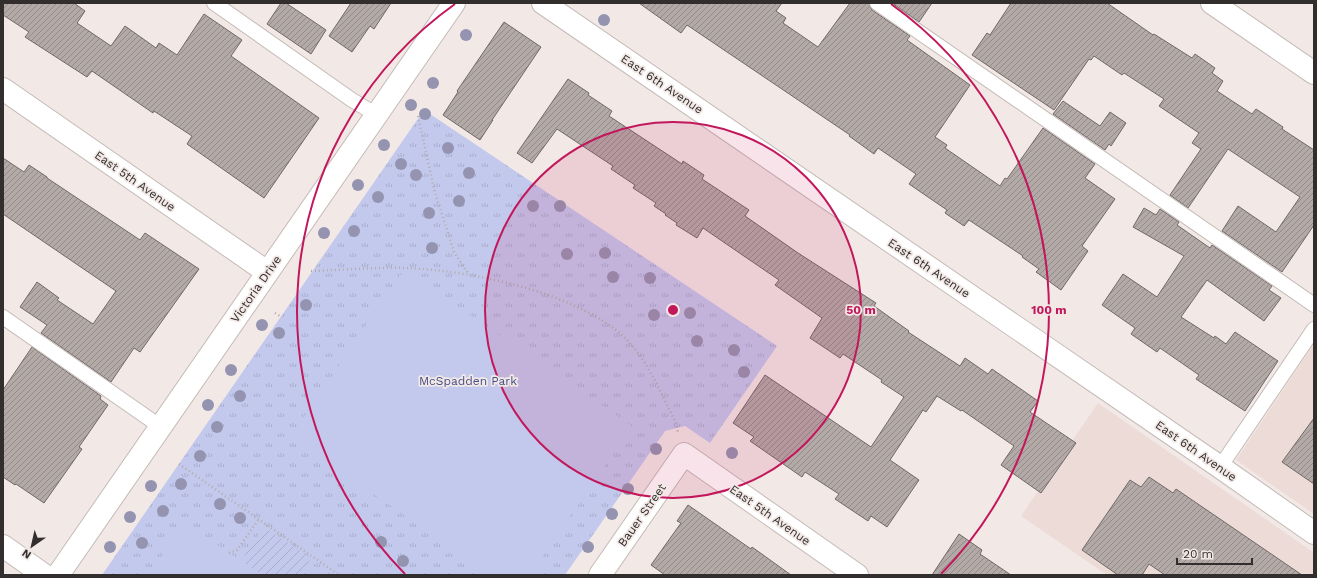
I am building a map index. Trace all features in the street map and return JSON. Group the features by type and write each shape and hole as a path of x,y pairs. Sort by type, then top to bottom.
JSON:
{"street":[{"name":"Victoria Drive","path":"58,575 454,3"},
{"name":"East 6th Avenue","path":"543,3 1314,533"},
{"path":"1212,3 1314,73"},
{"name":"East 5th Avenue","path":"3,89 267,272"},
{"name":"East 5th Avenue","path":"681,444 857,575"},
{"name":"Bauer Street","path":"600,575 681,444"},
{"path":"3,546 44,575"}],"lane":[{"path":"214,3 352,100 377,115"},
{"path":"877,3 1314,305"},
{"path":"3,317 161,427"},
{"path":"1220,467 1314,329"}],"path":[{"path":"418,116 434,189 454,252 468,274"},
{"path":"311,271 407,268 468,274 524,288 567,302 599,318 624,337 642,357 674,421 681,444"},
{"path":"275,313 280,316"},
{"path":"179,464 340,575"},
{"path":"230,553 237,550 259,519"}],"shaded area":[{"path":"1314,344 1314,514 1236,460"},
{"path":"1098,403 1313,552 1314,575 1107,575 1021,516"}],"green space":[{"name":"McSpadden Park","path":"424,110 777,346 710,443 685,426 665,431 565,575 102,575"},
{"path":"404,270 632,426 530,575 492,575 290,437"},
{"path":"185,523 262,575 149,575"},
{"path":"264,527 311,558 299,575 262,575 241,561"}],"building":[{"path":"3,3 74,3 85,11 77,23 111,46 125,26 156,48 159,43 177,55 204,14 242,40 231,56 319,118 264,198 187,144 192,136 154,111 153,113 92,71 87,77 25,37 29,32 3,15"},
{"path":"281,3 286,3 326,30 311,54 267,24"},
{"path":"351,3 391,3 374,29 370,26 352,52 329,36"},
{"path":"639,3 782,3 776,11 786,18 783,23 818,47 850,3 869,3 872,10 910,36 907,40 970,85 935,137 947,145 945,148 1000,186 1005,178 1007,179 1043,128 1095,164 1085,178 1115,199 1082,246 1088,251 1061,290 1036,272 1039,269 1022,257 1023,256 969,220 964,226 945,213 947,210 909,184 916,174 878,148 874,154 849,136 850,135 687,25 681,33"},
{"path":"892,3 932,3 919,22"},
{"path":"1011,3 1107,3 1153,35 1154,34 1192,58 1195,54 1215,68 1212,73 1223,81 1217,91 1252,114 1256,109 1283,127 1282,129 1314,150 1314,225 1282,272 1222,231 1238,206 1276,232 1300,197 1228,149 1188,208 1170,195 1201,149 1192,143 1199,133 1159,106 1164,99 1124,73 1122,75 1094,56 1091,60 1089,59 1054,110 972,55 987,33 990,35"},
{"path":"504,22 541,47 480,140 443,115 458,92 457,91"},
{"path":"568,79 612,111 609,116 682,164 683,161 704,175 702,179 749,210 745,216 798,253 876,303 874,306 909,331 908,332 960,366 965,358 988,374 992,369 1038,401 1030,412 1076,443 1041,493 1001,465 1014,446 962,410 961,411 937,396 926,412 923,410 890,460 919,480 887,527 871,516 868,521 835,499 839,494 805,472 802,477 750,441 754,437 733,423 765,375 871,447 904,397 881,382 882,380 843,354 840,358 810,338 822,318 775,285 779,280 703,228 697,238 676,225 677,223 654,206 656,203 633,188 635,185 611,169 613,166 557,129 532,163 517,153"},
{"path":"1063,101 1100,126 1110,112 1126,123 1111,146 1109,144 1105,150 1053,114"},
{"path":"3,158 24,172 29,165 140,240 145,233 199,269 140,352 134,348 111,382 41,333 47,325 20,307 37,282 59,298 57,300 93,324 116,291 3,214"},
{"path":"1144,208 1156,215 1160,209 1179,222 1177,225 1210,248 1212,245 1272,286 1269,290 1281,298 1264,321 1207,280 1181,317 1214,338 1215,336 1226,344 1235,332 1278,361 1245,411 1196,379 1199,375 1160,348 1157,352 1131,334 1135,328 1102,305 1123,274 1157,297 1184,256 1133,227"},
{"path":"32,347 101,396 100,399 108,405 79,447 82,449 44,503 3,477 3,390"},
{"path":"1314,418 1314,484 1282,462"},
{"path":"1149,477 1173,493 1176,489 1302,575 1165,575 1149,564 1142,575 1118,575 1082,550 1130,480 1141,487"},
{"path":"688,505 751,549 752,547 791,575 665,575 651,565 681,523 677,521"},
{"path":"959,534 982,550 980,554 1011,575 932,575"}]}
